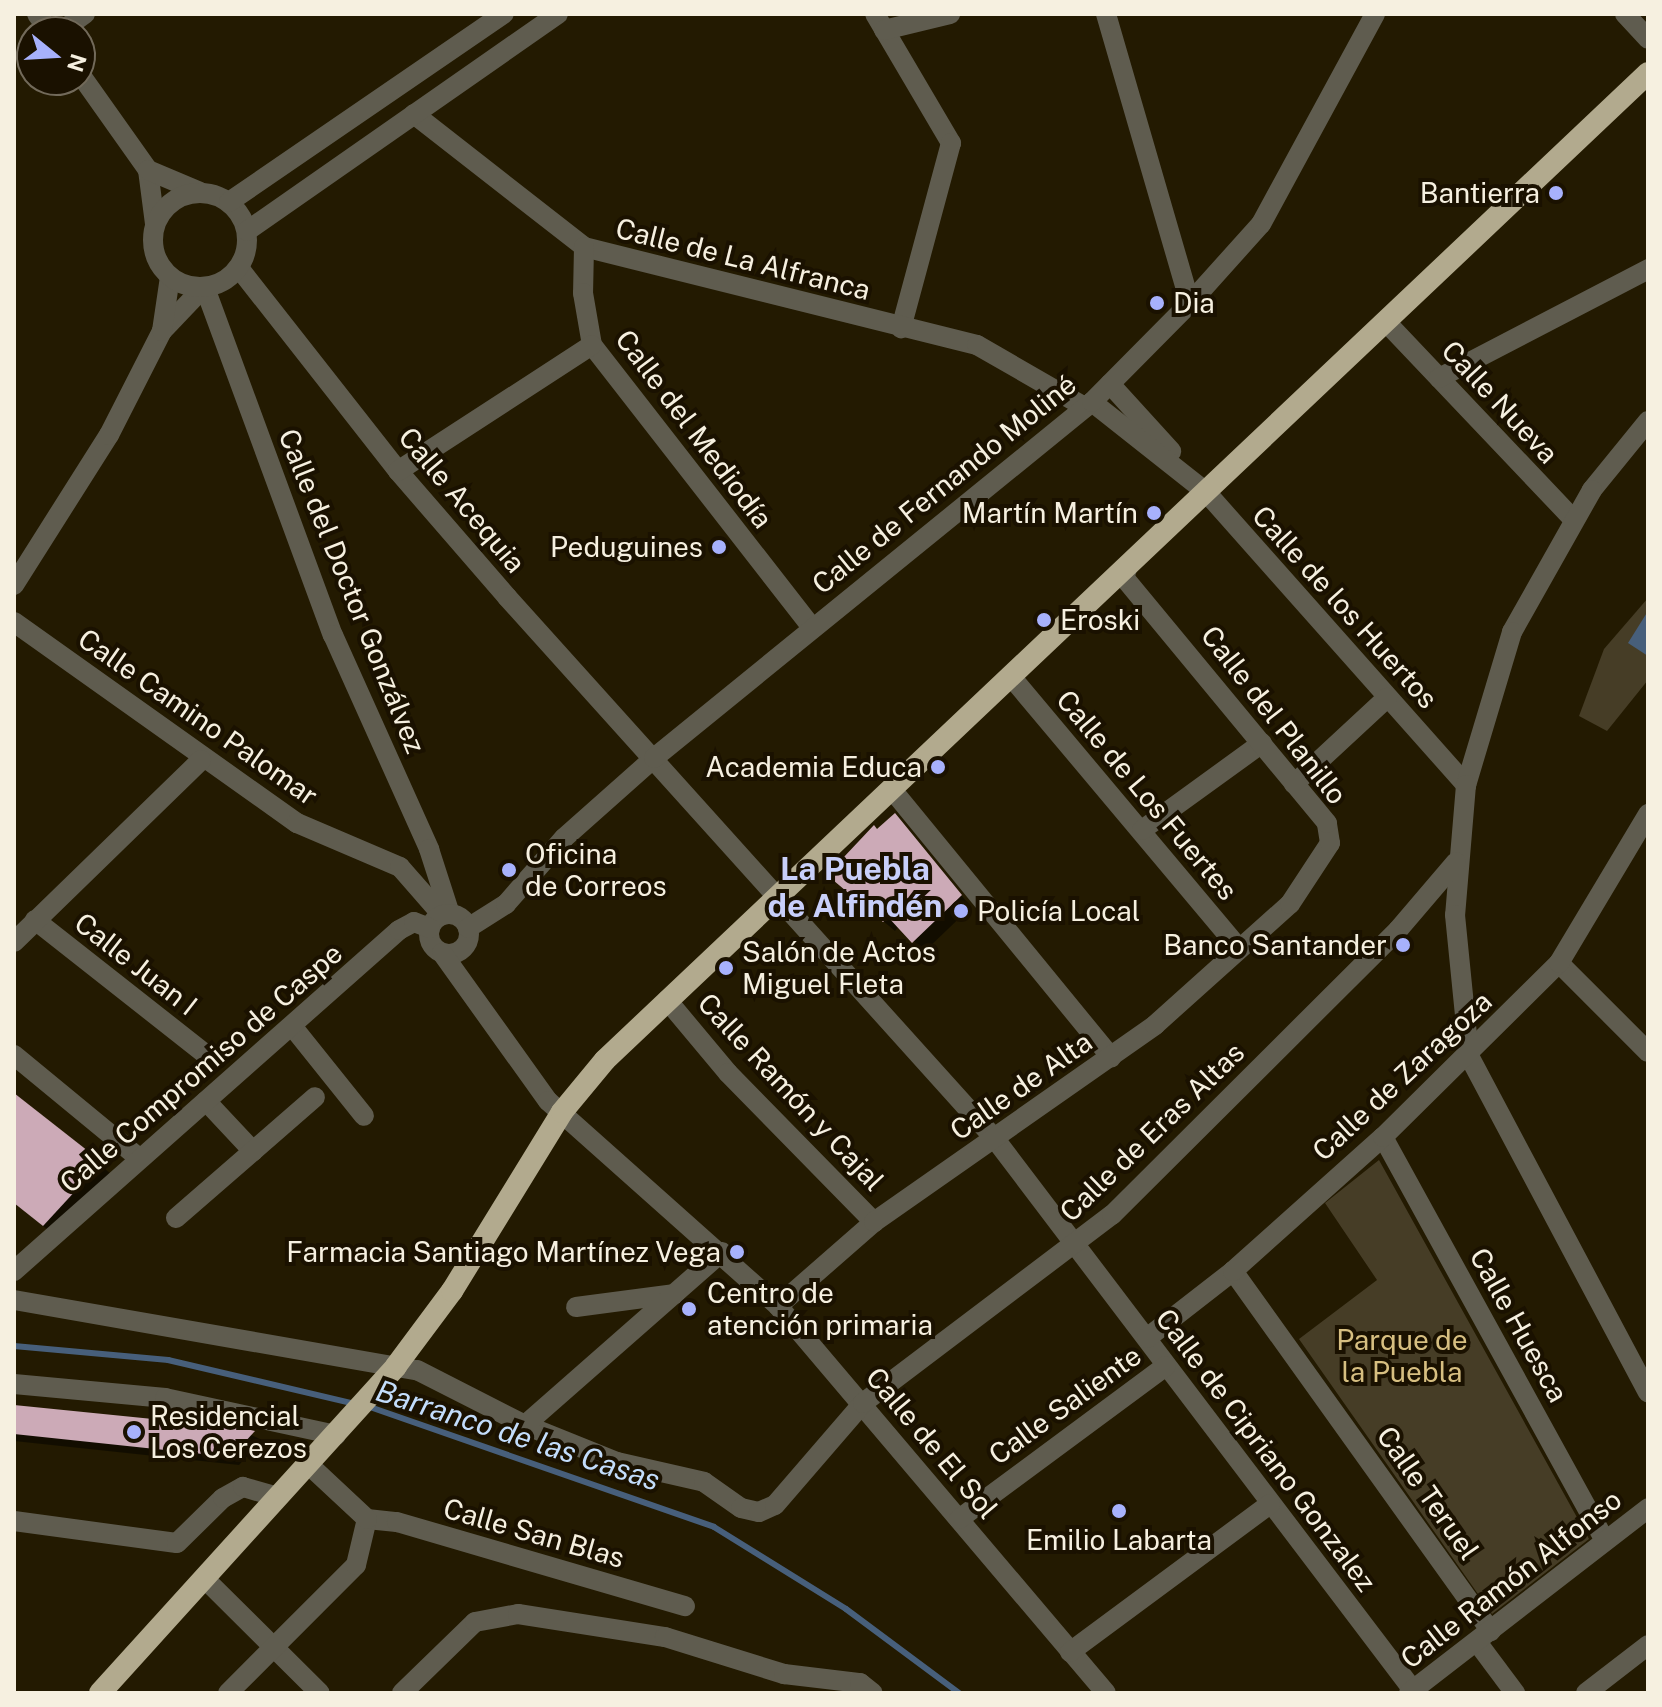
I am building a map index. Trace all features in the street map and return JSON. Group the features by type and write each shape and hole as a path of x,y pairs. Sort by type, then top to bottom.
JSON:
{"highway":[{"path":"100,1693 389,1375 452,1291 562,1112 667,1000 894,792 1648,73"}],"street":[{"path":"229,202 504,14"},
{"path":"14,585 109,435 162,331 204,288 239,268 247,231 558,14"},
{"path":"901,328 951,143 879,22 950,14"},
{"path":"1106,14 1190,303"},
{"name":"Calle de Fernando Moliné","path":"442,953 461,951 468,928 506,904 564,838 654,758 811,626 1110,384 1190,303 1261,224 1375,14"},
{"path":"96,96 148,170 155,225 154,253 170,277 204,288"},
{"name":"Calle de La Alfranca","path":"414,114 584,247 977,345 1088,404"},
{"path":"148,170 229,202 247,231"},
{"path":"155,225 171,202 200,192"},
{"name":"Calle del Mediodía","path":"584,247 583,293 592,345 811,626"},
{"name":"Calle Acequia","path":"239,268 398,471 777,897"},
{"path":"1439,378 1648,269"},
{"path":"162,331 170,277"},
{"name":"Calle del Doctor Gonzálvez","path":"204,288 333,635 429,849 441,919"},
{"name":"Calle Nueva","path":"1387,323 1573,519"},
{"path":"398,471 592,345"},
{"name":"Calle de los Huertos","path":"1110,384 1164,442 1180,468"},
{"name":"Calle de los Huertos","path":"1088,404 1180,468 1206,492 1466,785"},
{"path":"1646,427 1573,519 1512,632 1466,785 1456,862 1455,915 1469,1056 1648,1392"},
{"name":"Calle del Planillo","path":"1127,569 1124,578 1327,823 1330,843 1290,904"},
{"name":"Calle Camino Palomar","path":"14,622 201,760 297,823 400,867 441,919"},
{"name":"Calle de Los Fuertes","path":"1013,679 1238,947"},
{"path":"1294,784 1387,698"},
{"path":"1142,830 1262,743"},
{"path":"14,942 201,760"},
{"path":"894,792 1111,1057"},
{"name":"Calle de Zaragoza","path":"1147,1338 1233,1271 1383,1137 1469,1056 1559,963 1648,814"},
{"path":"400,867 429,849"},
{"name":"Calle de Eras Altas","path":"525,1425 617,1462 704,1482 741,1508 759,1512 775,1505 863,1403 1112,1215 1414,910 1456,862"},
{"name":"Calle de Cipriano Gonzalez","path":"777,897 848,970 995,1139 1411,1692"},
{"name":"Calle de Alta","path":"778,1306 874,1222 1155,1025 1238,947 1290,904"},
{"path":"1414,910 1455,915"},
{"path":"468,928 441,919 430,940 548,1101 562,1112"},
{"name":"Calle Compromiso de Caspe","path":"14,1271 407,924 441,919"},
{"name":"Calle Juan I","path":"35,920 203,1052"},
{"path":"1559,963 1648,1052"},
{"name":"Calle Ramón y Cajal","path":"667,1000 728,1073 874,1222"},
{"path":"292,1026 364,1116"},
{"path":"14,1055 139,1158"},
{"path":"176,1218 315,1097"},
{"path":"206,1101 253,1151"},
{"name":"Calle de El Sol","path":"562,1112 722,1252 778,1306 1106,1693"},
{"name":"Calle Huesca","path":"1383,1137 1605,1541"},
{"path":"14,1300 389,1375 417,1370 525,1425 722,1252"},
{"name":"Calle Teruel","path":"1233,1271 1484,1636 1515,1693"},
{"path":"576,1307 675,1294"},
{"name":"Calle Saliente","path":"959,1519 1166,1366"},
{"path":"14,1384 165,1398 343,1428"},
{"path":"228,1693 356,1565 367,1519 309,1465"},
{"path":"14,1521 177,1543 223,1498 243,1487 278,1497"},
{"path":"1070,1652 1270,1504"},
{"name":"Calle Ramón Alfonso","path":"1411,1692 1648,1508"},
{"name":"Calle San Blas","path":"367,1519 397,1522 685,1606"},
{"path":"204,1578 320,1693"},
{"path":"402,1693 475,1622 518,1614 665,1637 784,1674 860,1683 873,1693"},
{"path":"1586,1693 1648,1645"}],"green space":[{"path":"1648,598 1648,680 1607,731 1579,716 1604,649"},
{"name":"Parque de la Puebla","path":"1379,1160 1589,1539 1492,1614 1299,1339 1377,1280 1325,1203"}],"water":[{"path":"1648,611 1648,656 1628,643"}],"building":[{"path":"895,813 962,895 912,943 888,917 883,922 827,875 874,825 877,829"},
{"path":"14,1093 102,1162 43,1226 14,1203"},
{"name":"Residencial Los Cerezos","path":"14,1405 255,1431 231,1457 14,1434"}],"waterway":[{"name":"Barranco de las Casas","path":"14,1346 168,1360 356,1404"},
{"name":"Barranco de las Casas","path":"367,1406 714,1527 846,1609 959,1693"}],"place":[{"name":"Bantierra","path":"1556,193"},
{"name":"Dia","path":"1157,303"},
{"name":"Martín Martín","path":"1154,513"},
{"name":"Peduguines","path":"719,547"},
{"name":"Eroski","path":"1044,620"},
{"name":"Academia Educa","path":"938,767"},
{"name":"Oficina de Correos","path":"509,870"},
{"name":"Policía Local","path":"961,911"},
{"name":"Banco Santander","path":"1403,945"},
{"name":"Salón de Actos Miguel Fleta","path":"726,968"},
{"name":"Farmacia Santiago Martínez Vega","path":"737,1252"},
{"name":"Centro de atención primaria","path":"689,1309"},
{"name":"Residencial Los Cerezos","path":"134,1432"},
{"name":"Emilio Labarta","path":"1119,1511"}],"district":[{"name":"La Puebla de Alfindén","path":"855,888"}]}
